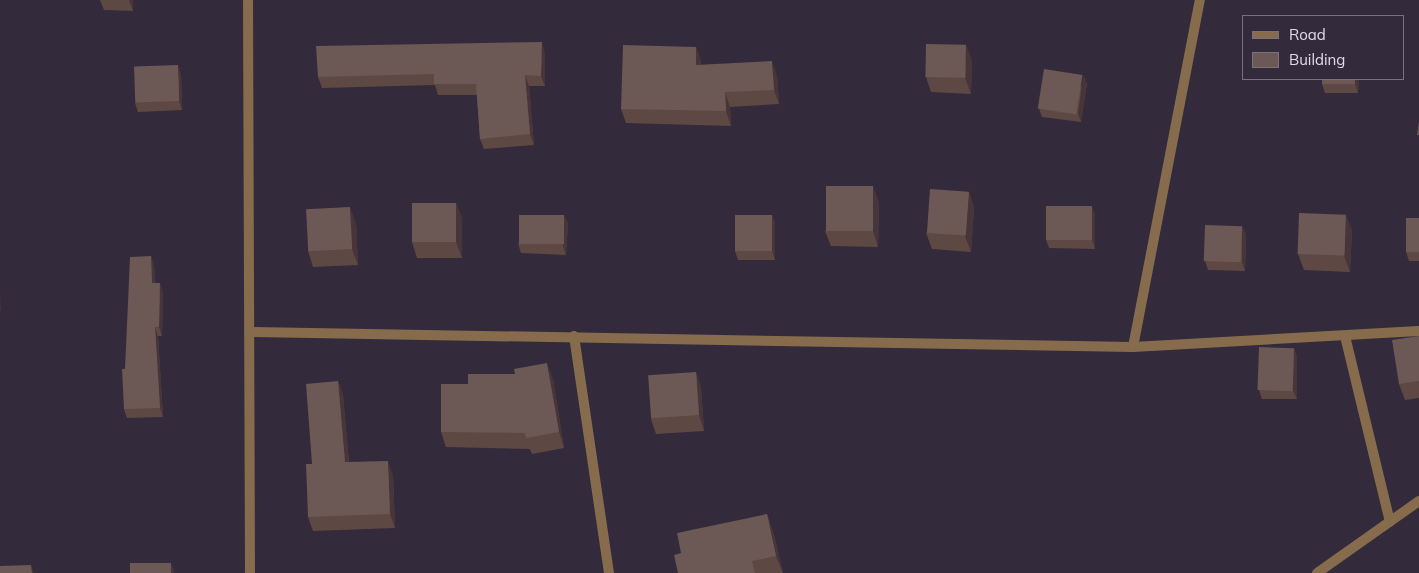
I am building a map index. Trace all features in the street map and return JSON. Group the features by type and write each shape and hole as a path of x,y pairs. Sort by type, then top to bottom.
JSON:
{"street":[{"path":"248,0 251,332 250,573"},
{"path":"1133,347 1200,0"},
{"path":"251,332 1133,347 1419,331"},
{"path":"574,336 610,573"},
{"path":"1344,336 1390,522"},
{"path":"1317,573 1419,501"}],"building":[{"path":"542,42 541,76 525,75 530,134 480,139 476,84 434,84 434,74 318,77 316,46"},
{"path":"926,44 966,45 965,78 925,77"},
{"path":"623,45 696,47 696,65 772,61 774,90 725,92 726,111 621,109"},
{"path":"178,65 179,101 135,103 134,67"},
{"path":"1044,69 1083,75 1076,115 1038,109"},
{"path":"1322,80 1355,80 1355,84 1322,84"},
{"path":"826,186 873,186 873,231 826,231"},
{"path":"930,189 969,192 966,236 927,233"},
{"path":"412,203 456,203 456,242 412,242"},
{"path":"1046,206 1092,206 1092,240 1046,240"},
{"path":"350,207 352,249 308,251 306,209"},
{"path":"1299,213 1346,215 1345,256 1298,254"},
{"path":"519,215 564,215 564,244 519,244"},
{"path":"735,215 772,215 772,251 735,251"},
{"path":"1406,218 1419,218 1419,252 1406,252"},
{"path":"1205,225 1242,226 1241,262 1204,261"},
{"path":"151,256 152,283 160,283 159,327 155,327 160,408 124,409 122,369 125,369 130,257"},
{"path":"1419,336 1419,381 1399,384 1392,340"},
{"path":"1259,347 1294,348 1292,391 1257,390"},
{"path":"547,363 559,432 526,438 525,433 441,432 441,384 468,384 468,374 515,374 514,369"},
{"path":"696,372 699,415 651,418 648,375"},
{"path":"338,381 345,462 388,461 390,514 308,517 306,464 312,464 306,384"},
{"path":"767,514 776,556 752,561 755,573 678,573 674,555 681,553 677,533"},
{"path":"130,563 171,563 171,573 130,573"},
{"path":"31,565 32,573 0,573 0,566"}]}
